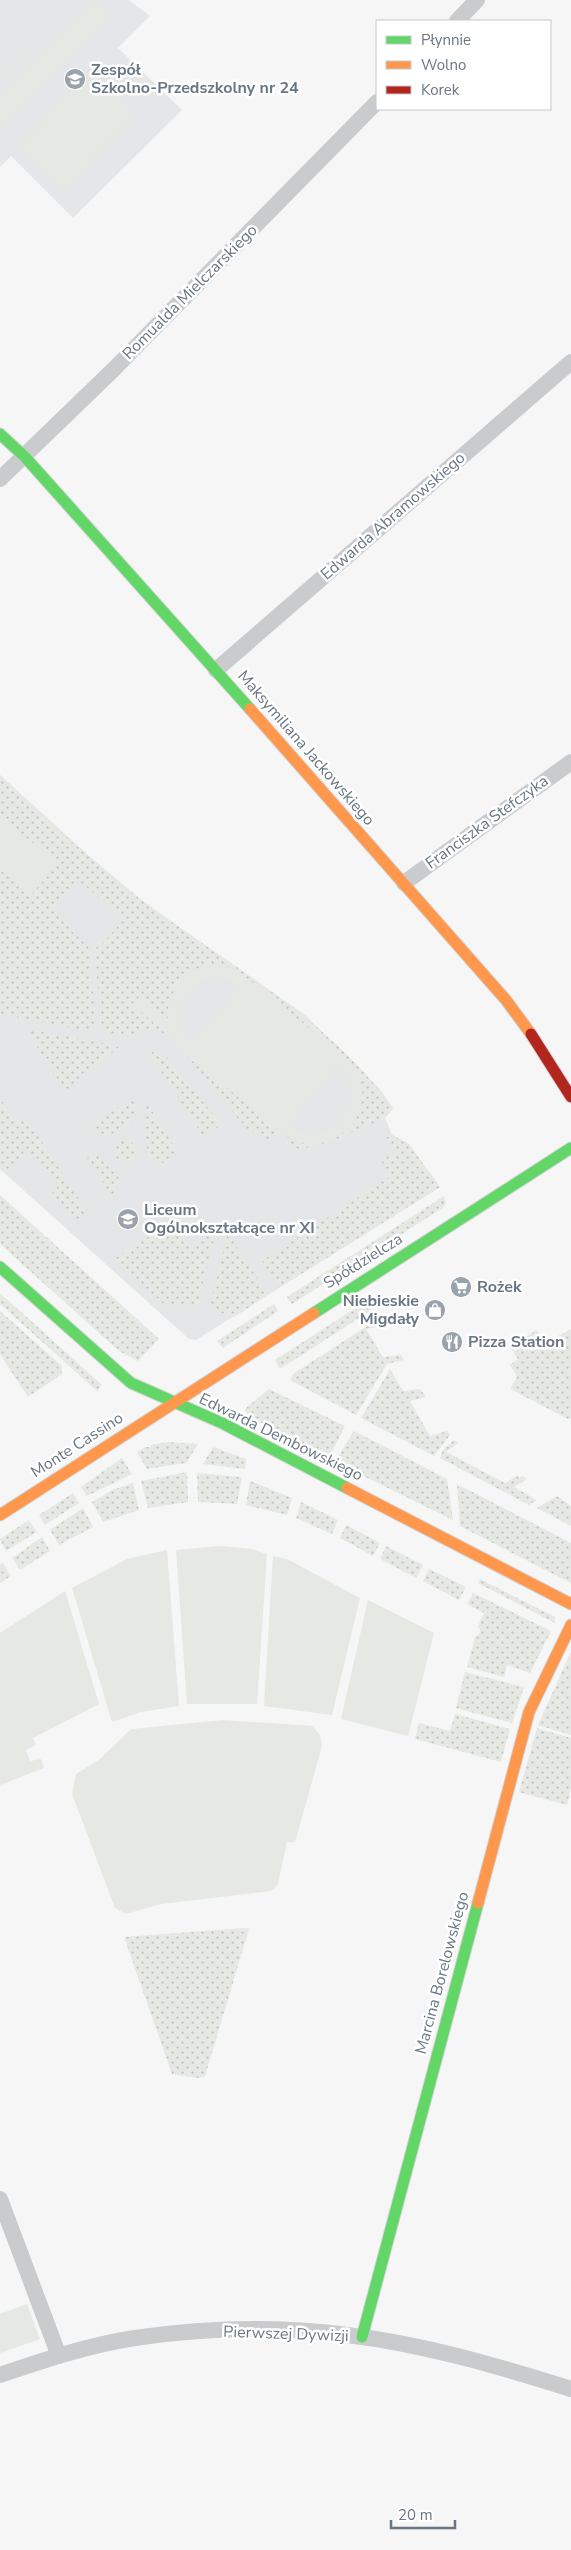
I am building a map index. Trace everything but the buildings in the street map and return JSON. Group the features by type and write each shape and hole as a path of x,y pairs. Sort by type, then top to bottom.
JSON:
{"street":[{"path":"457,20 477,0"},
{"name":"Romualda Mielczarskiego","path":"0,479 25,457 376,103"},
{"name":"Edwarda Abramowskiego","path":"216,670 571,362"},
{"name":"Maksymiliana Jackowskiego","path":"0,434 25,457 216,670 506,1000 543,1051 571,1097"},
{"name":"Franciszka Stefczyka","path":"404,883 571,762"},
{"name":"Spółdzielcza","path":"173,1403 571,1148"},
{"name":"Edwarda Dembowskiego","path":"0,1267 131,1383 222,1424 571,1604"},
{"name":"Monte Cassino","path":"0,1515 173,1403"},
{"name":"Marcina Borelowskiego","path":"362,2337 529,1712 571,1625"},
{"path":"0,2199 59,2356"},
{"name":"Pierwszej Dywizji","path":"0,2375 59,2356 134,2338 206,2331 287,2331 362,2337 442,2353 571,2389"}],"shaded area":[{"name":"Zespół Szkolno-Przedszkolny nr 24","path":"0,0 129,0 150,16 118,48 182,110 73,218 11,156 0,167"},
{"path":"93,0 110,15 0,129 0,97"},
{"path":"25,46 29,49 0,80 0,73"},
{"path":"90,72 135,114 64,189 19,147"},
{"path":"0,775 141,900 305,1015 379,1088 393,1108 385,1118 392,1135 409,1144 440,1187 196,1340 189,1339 0,1169"},
{"path":"0,775 70,840 124,886 276,995 339,1047 367,1076 393,1108 385,1118 325,1144 301,1149 285,1146 288,1137 291,1139 351,1127 360,1107 361,1089 354,1071 341,1054 252,982 196,969 182,982 174,993 170,1006 169,1025 159,1018 161,1016 132,1004 154,1023 157,1021 170,1031 176,1044 155,1030 144,1031 132,1038 106,1032 102,1025 93,945 99,948 124,919 78,880 53,909 71,925 69,929 88,945 95,1022 89,1028 83,1030 0,1014 0,870 31,895 58,864 0,816"},
{"path":"0,816 58,863 31,895 0,870"},
{"path":"214,965 234,968 351,1064 358,1075 362,1091 361,1106 356,1119 347,1130 335,1138 321,1143 306,1143 291,1139 186,1055 176,1044 170,1031 157,1021 155,1023 132,1004 139,997 168,1025 167,1017 170,1001 182,980 194,970","holes":["208,978 228,979 240,986 192,1044 181,1026 180,1006 190,990","337,1065 348,1079 351,1094 348,1108 341,1120 330,1129 316,1134 302,1132 289,1124"]},
{"path":"26,1029 120,1046 65,1091"},
{"path":"154,1051 165,1055 222,1125 203,1136 150,1054"},
{"path":"186,1055 282,1132 270,1141 246,1128"},
{"path":"0,1098 16,1123 25,1116 87,1211 76,1220 51,1195 60,1184 26,1150 5,1173 0,1169"},
{"path":"133,1099 136,1108 133,1121 116,1132 104,1136 93,1132 89,1126"},
{"path":"147,1103 176,1149 171,1159 164,1163 149,1158 145,1135"},
{"path":"392,1135 409,1144 440,1187 279,1288 262,1261 391,1176 381,1161 397,1151 386,1138"},
{"path":"125,1140 133,1143 136,1151 133,1159 125,1162 117,1159 114,1151 117,1143"},
{"path":"97,1154 119,1178 112,1196 87,1158"},
{"path":"0,1195 159,1339 138,1361 119,1351 0,1244"},
{"path":"444,1196 446,1204 441,1209 292,1304 287,1297"},
{"path":"172,1221 186,1243 195,1244 216,1231 197,1306 166,1306 114,1259"},
{"path":"228,1233 268,1295 234,1317 209,1309"},
{"path":"0,1293 102,1385 97,1391 0,1304"},
{"path":"365,1302 373,1309 280,1369 275,1360"},
{"path":"274,1304 278,1311 223,1348 217,1341"},
{"path":"0,1311 62,1366 62,1374 28,1397 0,1354"},
{"path":"378,1319 383,1326 366,1329 383,1357 401,1355 404,1360 387,1364 356,1415 290,1380 293,1374"},
{"path":"571,1329 571,1418 568,1419 510,1389 517,1377 510,1365 518,1359 511,1348 536,1330 547,1342"},
{"path":"390,1369 403,1391 420,1389 426,1397 410,1401 430,1436 447,1431 450,1435 434,1456 361,1418"},
{"path":"269,1389 345,1426 329,1458 249,1417 245,1411 246,1408"},
{"path":"354,1431 447,1479 453,1520 335,1462"},
{"path":"454,1440 458,1443 446,1452 505,1483 517,1476 519,1478 523,1476 527,1479 514,1487 537,1500 529,1505 440,1458 443,1450"},
{"path":"168,1442 198,1444 186,1463 147,1469 137,1452 145,1447 151,1447 151,1445"},
{"path":"213,1447 246,1459 245,1469 203,1464"},
{"path":"122,1458 132,1474 87,1496 81,1487"},
{"path":"187,1472 188,1502 148,1508 141,1481"},
{"path":"197,1473 242,1477 237,1504 198,1502"},
{"path":"250,1481 292,1498 287,1515 246,1505"},
{"path":"133,1483 139,1510 103,1522 92,1502 112,1490"},
{"path":"457,1484 571,1543 571,1583 460,1526"},
{"path":"73,1493 79,1503 45,1525 39,1515"},
{"path":"557,1496 571,1506 571,1526 537,1508"},
{"path":"301,1502 338,1520 332,1534 296,1518"},
{"path":"83,1508 93,1527 59,1545 50,1530"},
{"path":"29,1520 37,1532 6,1551 0,1539"},
{"path":"346,1525 380,1543 373,1556 340,1538"},
{"path":"42,1537 50,1551 20,1570 12,1558"},
{"path":"220,1546 252,1549 267,1554 257,1704 187,1704 176,1550"},
{"path":"386,1546 423,1565 416,1578 380,1559"},
{"path":"167,1550 179,1706 141,1712 112,1722 72,1588 127,1559"},
{"path":"273,1556 287,1559 360,1598 332,1715 264,1706"},
{"path":"3,1563 11,1576 0,1583 0,1565"},
{"path":"429,1569 466,1587 459,1600 423,1581"},
{"path":"480,1579 555,1617 555,1623 478,1583"},
{"path":"65,1591 99,1704 33,1738 36,1745 26,1750 30,1761 41,1759 44,1768 0,1785 0,1633"},
{"path":"473,1593 551,1631 530,1673 507,1665 504,1677 467,1667 475,1637 479,1635 480,1630 478,1626 484,1613 467,1604"},
{"path":"368,1600 434,1633 408,1736 341,1719"},
{"path":"571,1652 571,1735 538,1725"},
{"path":"465,1672 524,1687 512,1723 456,1708"},
{"path":"455,1714 510,1729 501,1762 415,1739 419,1723 450,1731"},
{"path":"223,1720 312,1726 320,1735 322,1746 295,1842 287,1842 278,1884 271,1891 161,1904 126,1914 115,1908 72,1794 76,1774 99,1760 131,1729"},
{"path":"537,1728 571,1738 571,1788 567,1805 519,1792"},
{"path":"249,1929 205,2076 198,2078 172,2074 124,1937"},
{"path":"27,2304 40,2339 0,2353 0,2314"}],"traffic: fast":[{"path":"0,434 25,457 250,709"},
{"path":"314,1313 571,1148"},
{"path":"0,1267 131,1383 222,1423 347,1488"},
{"path":"362,2337 478,1903"}],"traffic: slow":[{"path":"250,709 506,1000 531,1034"},
{"path":"0,1515 314,1313"},
{"path":"347,1488 571,1604"},
{"path":"478,1903 529,1712 571,1625"}],"traffic: jam":[{"path":"531,1034 571,1097"}],"place":[{"name":"Zespół Szkolno-Przedszkolny nr 24","path":"75,79"},
{"name":"Liceum Ogólnokształcące nr XI","path":"128,1219"},
{"name":"Rożek","path":"461,1287"},
{"name":"Niebieskie Migdały","path":"435,1310"},
{"name":"Pizza Station","path":"452,1342"}]}
